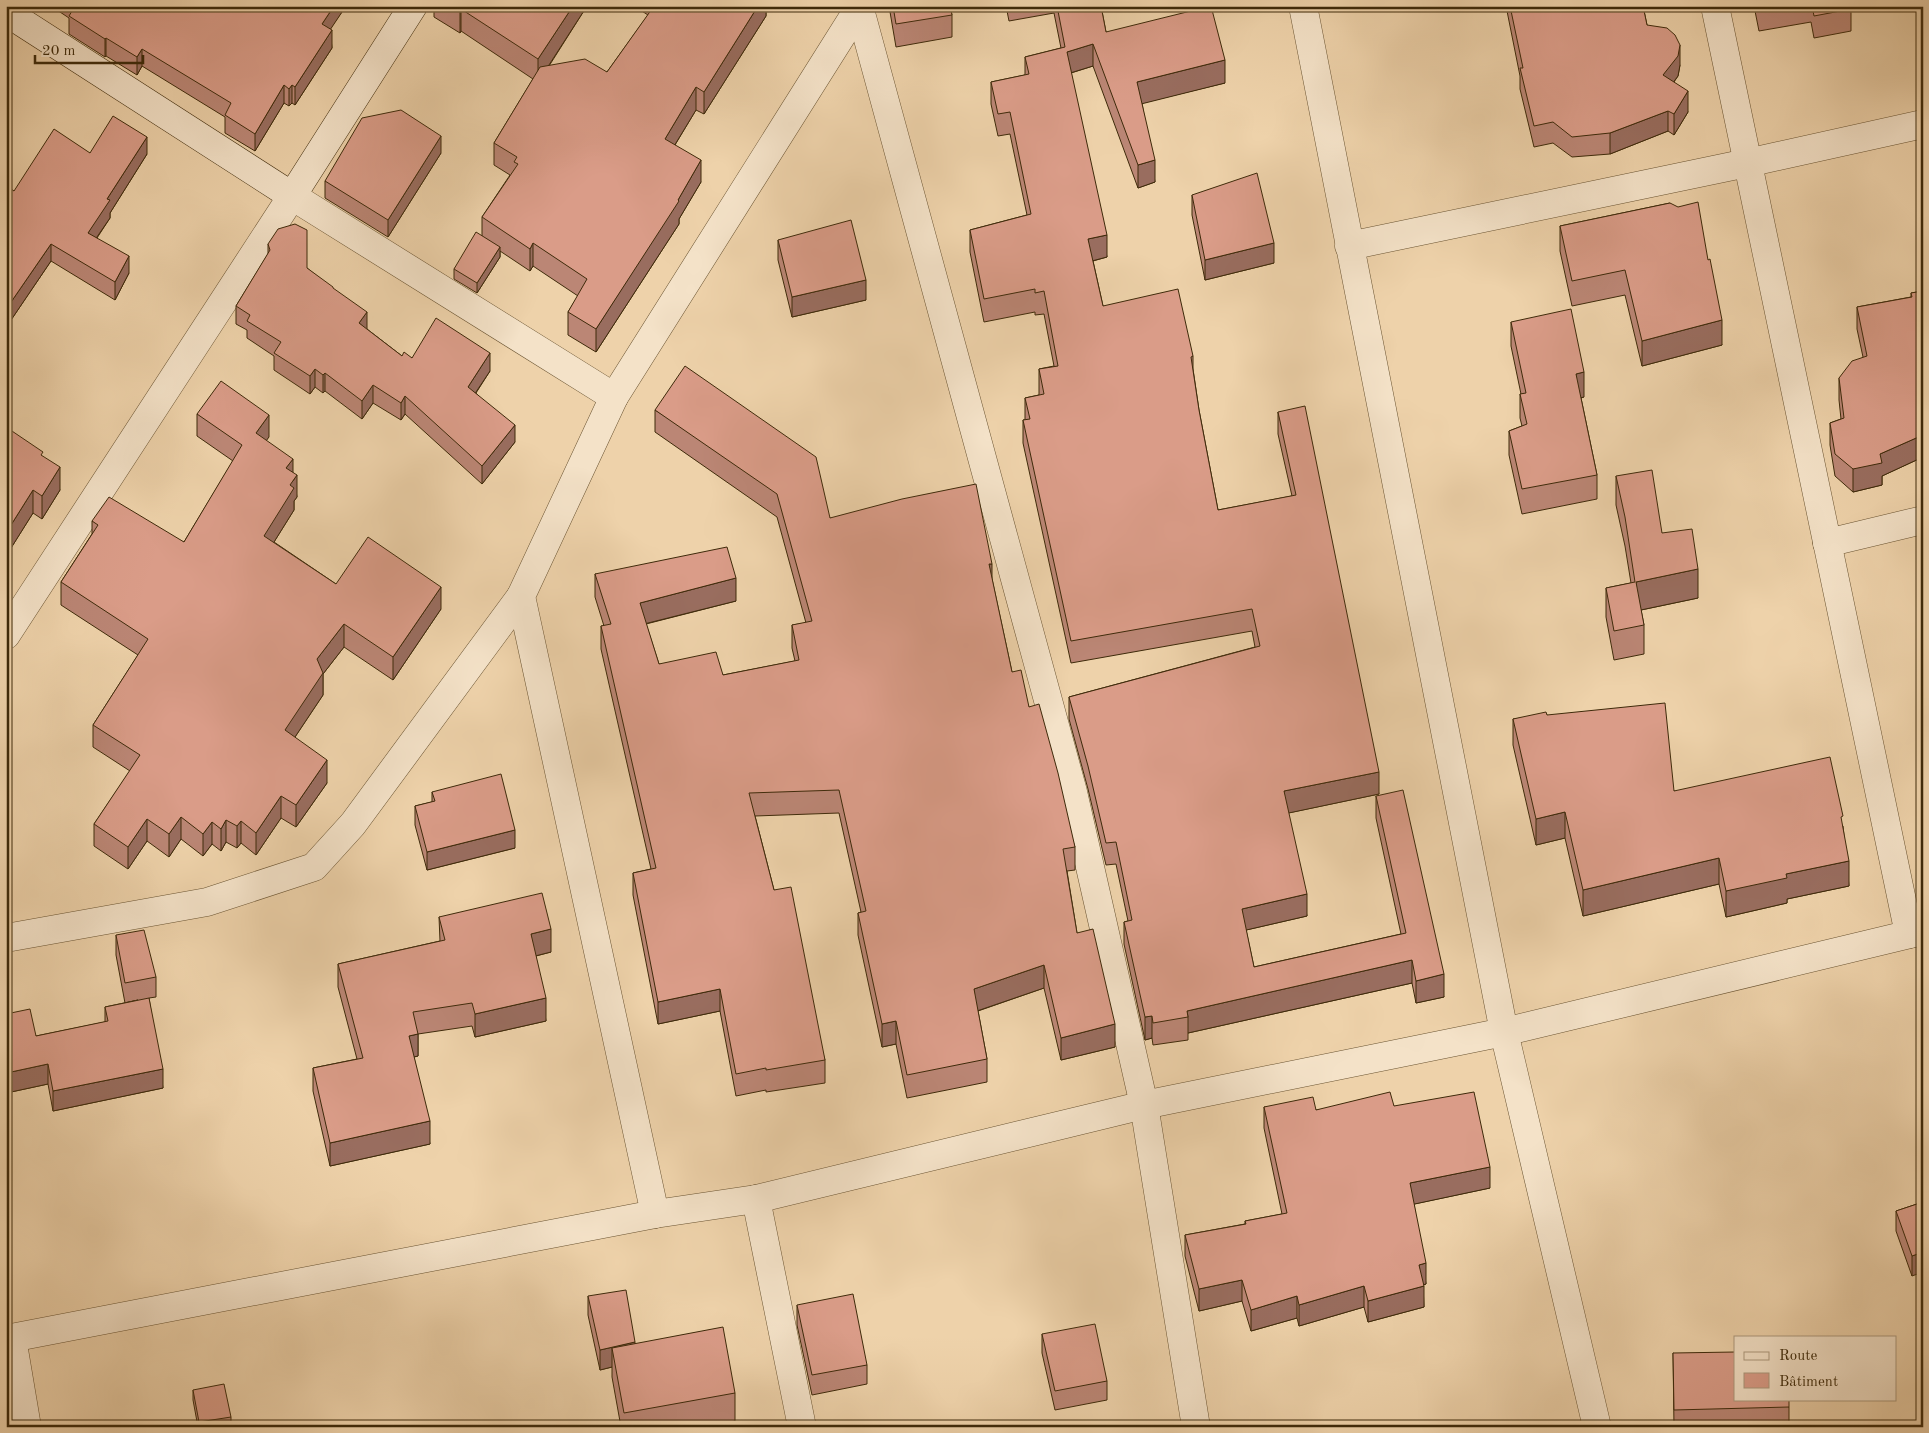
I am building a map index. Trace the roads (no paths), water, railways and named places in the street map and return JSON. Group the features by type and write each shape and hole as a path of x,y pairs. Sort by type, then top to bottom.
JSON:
{"street":[{"path":"6,635 292,196 413,6"},
{"path":"1303,6 1504,1032 1597,1427"},
{"path":"28,1427 9,1338 655,1214 756,1200 1144,1106 1504,1032 1916,932 1827,543 1715,6"},
{"path":"6,938 207,902 314,867 353,824 521,596 614,397 859,7"},
{"path":"859,7 1073,792 1144,1106 1196,1427"},
{"path":"6,12 292,196 614,397"},
{"path":"1349,246 1747,163 1923,124"},
{"path":"1827,543 1923,520"},
{"path":"521,596 655,1214"},
{"path":"756,1200 802,1427"}]}
